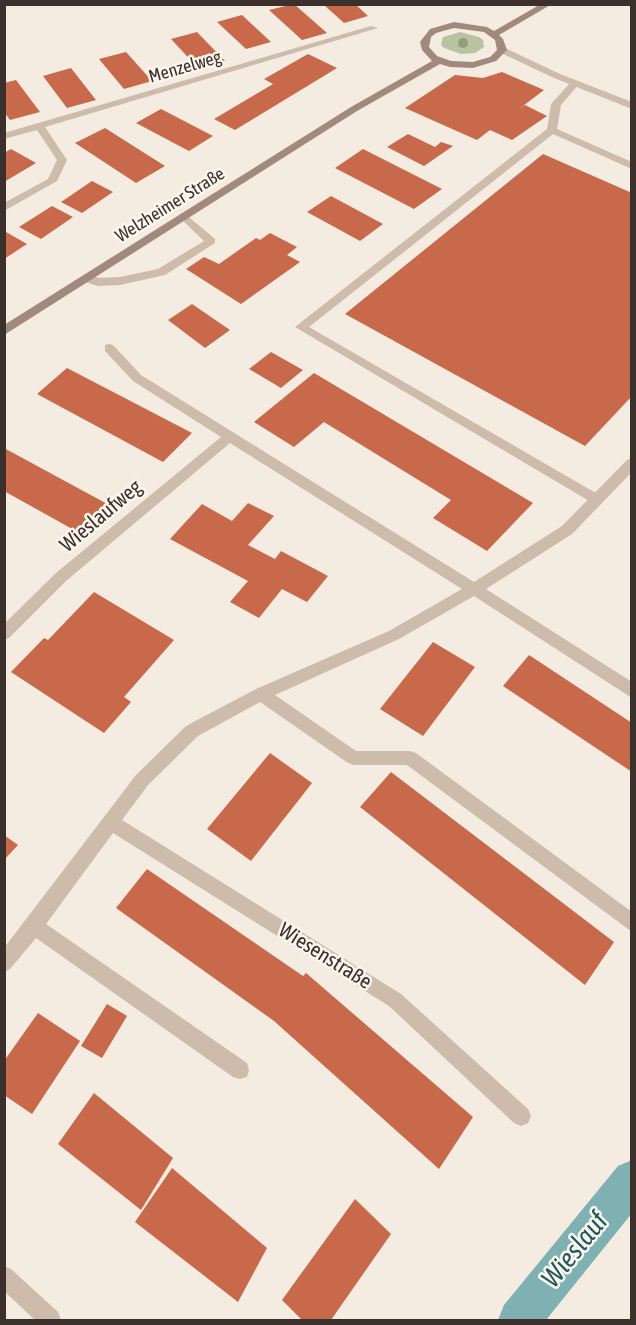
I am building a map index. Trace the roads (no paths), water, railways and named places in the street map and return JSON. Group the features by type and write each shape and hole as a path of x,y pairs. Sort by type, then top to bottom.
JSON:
{"main road":[{"path":"478,27 536,4"},
{"path":"494,34 548,4"},
{"path":"454,25 478,27 494,34 499,39 502,50 493,59 484,63 462,65 440,60 430,55 424,42 433,31 454,25"},
{"name":"Welzheimer Straße","path":"354,109 390,80 430,55"},
{"name":"Welzheimer Straße","path":"4,331 354,109 440,60"}],"street":[{"name":"Menzelweg","path":"4,136 374,28"},
{"path":"502,50 558,76 632,105"},
{"path":"493,59 558,76"},
{"path":"575,83 556,104 552,130 301,327 596,500"},
{"path":"4,208 52,181 62,160 40,127"},
{"path":"552,130 632,166"},
{"path":"86,278 98,282 120,281 161,272 212,241 184,216"},
{"path":"110,348 137,378 632,691"},
{"name":"Wieslaufweg","path":"4,634 61,577 230,436"},
{"path":"4,963 142,780 192,730 261,694 394,635 474,589 567,530 632,463"},
{"path":"261,694 354,758 410,758 632,924"},
{"name":"Wiesenstraße","path":"110,822 395,1000 521,1116"},
{"path":"34,926 240,1070"},
{"path":"4,1276 50,1320"}],"waterway":[{"name":"Wieslauf","path":"519,1320 632,1180"}]}
